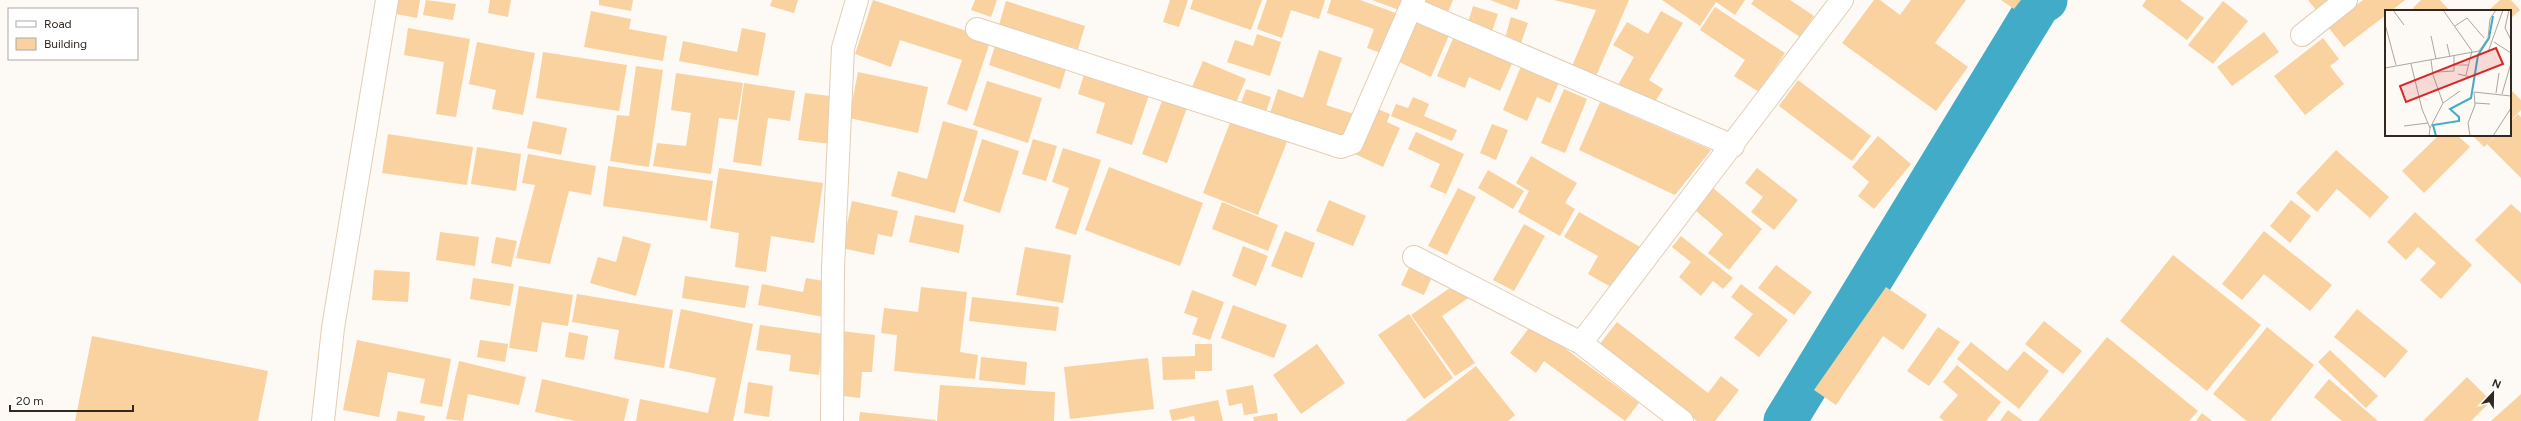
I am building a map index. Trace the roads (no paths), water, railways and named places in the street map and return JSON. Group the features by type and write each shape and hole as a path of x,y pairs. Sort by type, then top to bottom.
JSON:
{"lane":[{"path":"323,421 333,328 387,0"},
{"path":"832,421 833,268 843,48 857,0"},
{"path":"1582,343 1733,146 1842,0"},
{"path":"2302,35 2346,0"},
{"path":"977,29 1341,147 1352,144 1412,4 1733,146"},
{"path":"1414,257 1582,343 1682,421"}],"waterway":[{"path":"1785,421 2039,4 2046,0"}]}
